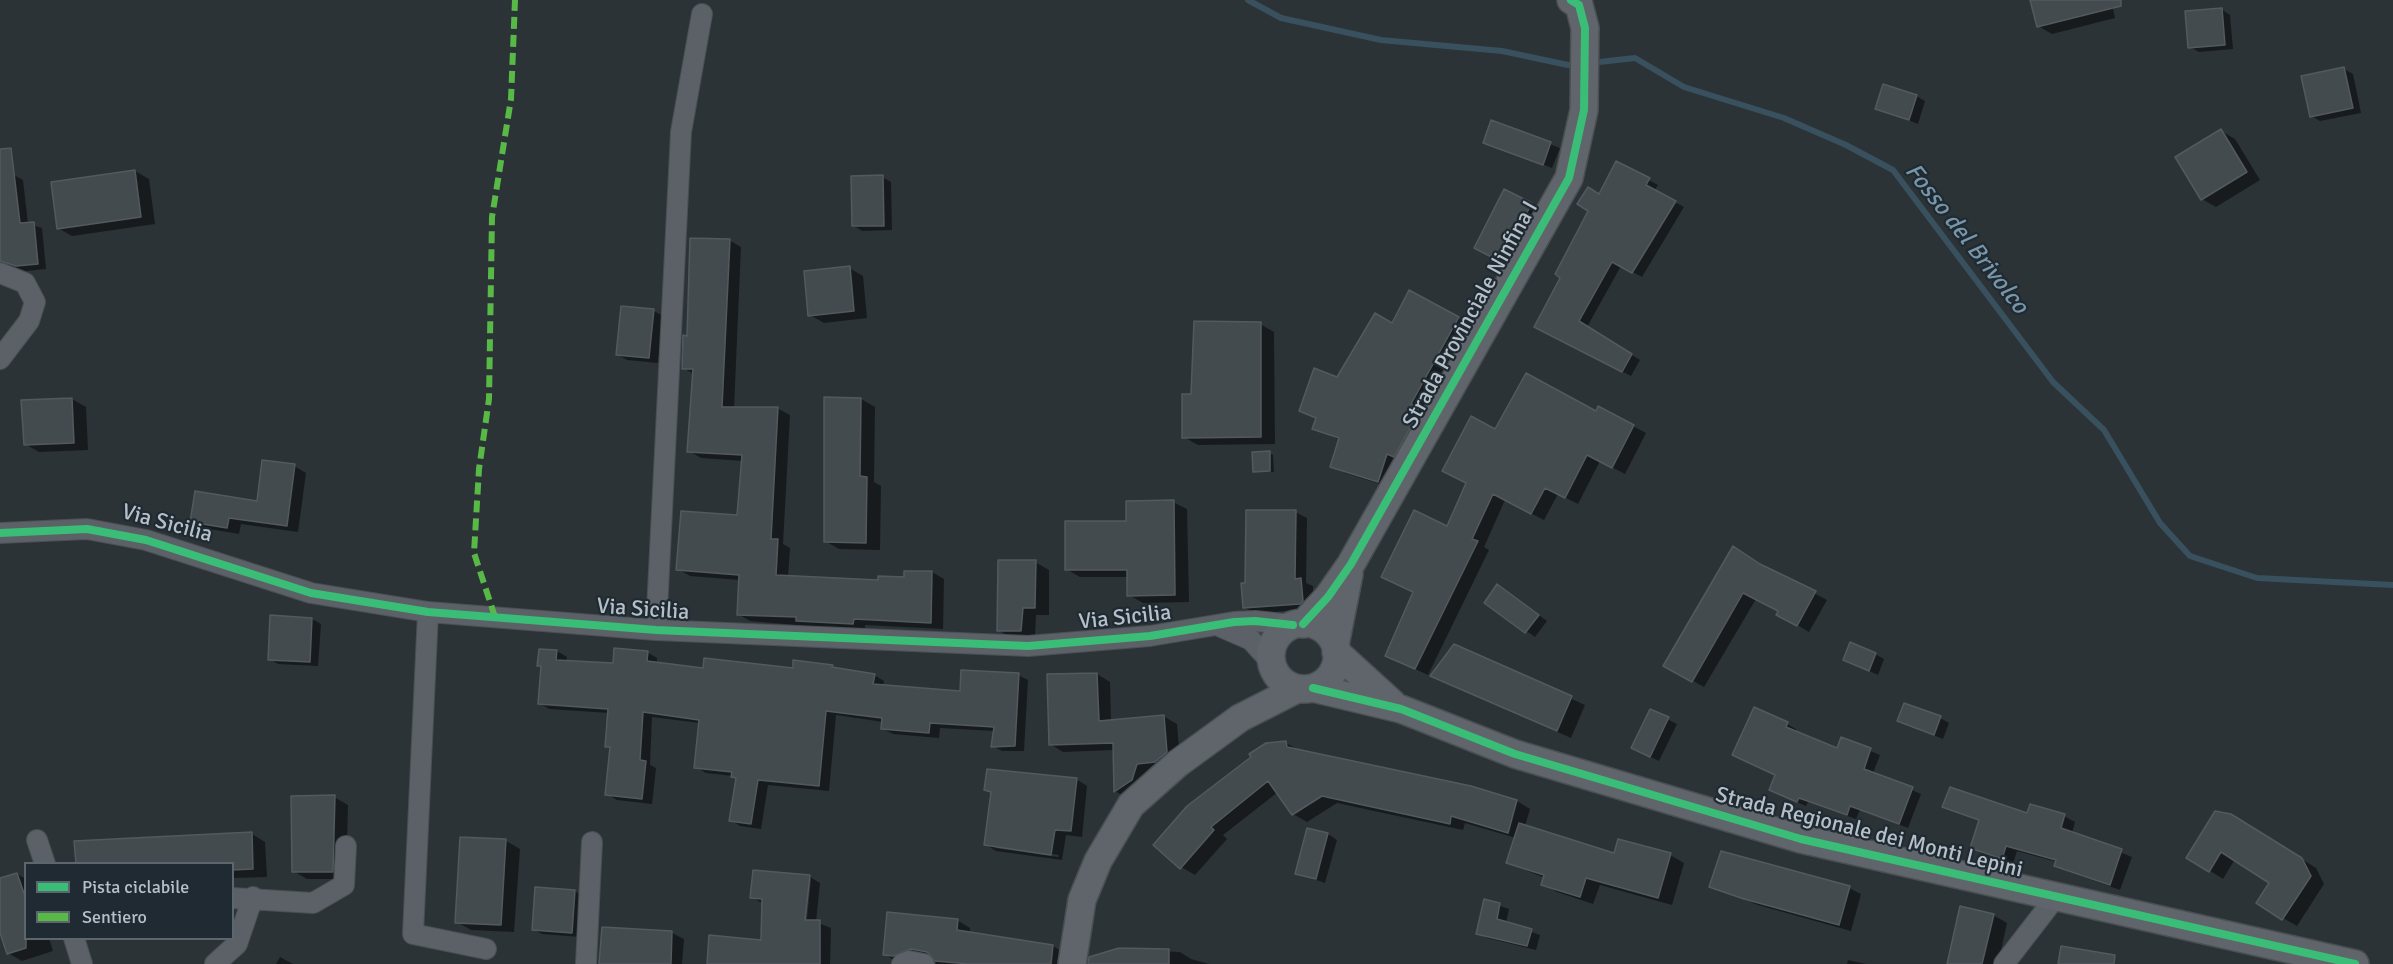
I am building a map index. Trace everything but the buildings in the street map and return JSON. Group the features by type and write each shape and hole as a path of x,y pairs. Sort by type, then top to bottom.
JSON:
{"street":[{"name":"Strada Provinciale Ninfina I","path":"1298,624 1328,597 1351,564 1569,178 1584,110 1585,28 1579,5 1571,0"},
{"path":"656,630 681,132 702,14"},
{"path":"0,273 25,283 35,302 29,321 0,359"},
{"name":"Via Sicilia","path":"0,533 87,529 146,540 311,593 428,612 656,630 1028,646 1150,636 1213,625 1254,621 1298,624"},
{"name":"Strada Provinciale Ninfina I","path":"1336,648 1351,564"},
{"path":"428,612 413,933 486,949"},
{"path":"1072,964 1082,900 1098,861 1131,805 1177,764 1240,718 1329,678 1334,670 1336,648 1320,628 1298,624 1285,629 1273,644 1272,665 1240,718"},
{"name":"Via Sicilia","path":"1213,625 1243,634 1258,647 1272,665"},
{"name":"Strada Regionale dei Monti Lepini","path":"1336,648 1366,682 1401,709"},
{"path":"1272,665 1282,682 1305,688"},
{"name":"Strada Regionale dei Monti Lepini","path":"1305,688 1401,709 1515,753 1801,839 2055,898 2291,958 2355,964"},
{"path":"37,840 44,862"},
{"path":"586,964 592,842"},
{"path":"234,898 253,897 313,903 344,885 346,846"},
{"path":"215,964 237,944 253,897"},
{"path":"2004,964 2055,898"},
{"path":"74,940 82,964"},
{"path":"902,964 909,961 924,964"}],"waterway":[{"name":"Fosso del Brivolco","path":"1248,0 1281,18 1381,40 1502,51 1577,65"},
{"name":"Fosso del Brivolco","path":"1590,63 1635,58 1684,87 1784,118 1846,145 1893,170 2053,382 2104,430 2160,523 2190,556 2257,578 2393,585"}],"marked path":[{"path":"495,617 474,553 479,469 489,399 492,217 511,99 515,0"}],"cycle path":[{"path":"1303,624 1328,597 1351,564 1569,178 1584,110 1585,28 1579,5 1571,0"},
{"path":"0,533 87,529 146,540 311,593 428,612 656,630 1028,646 1150,636 1234,622 1255,621 1293,625"},
{"path":"1313,688 1401,709 1515,754 1801,839 2355,964"}]}
